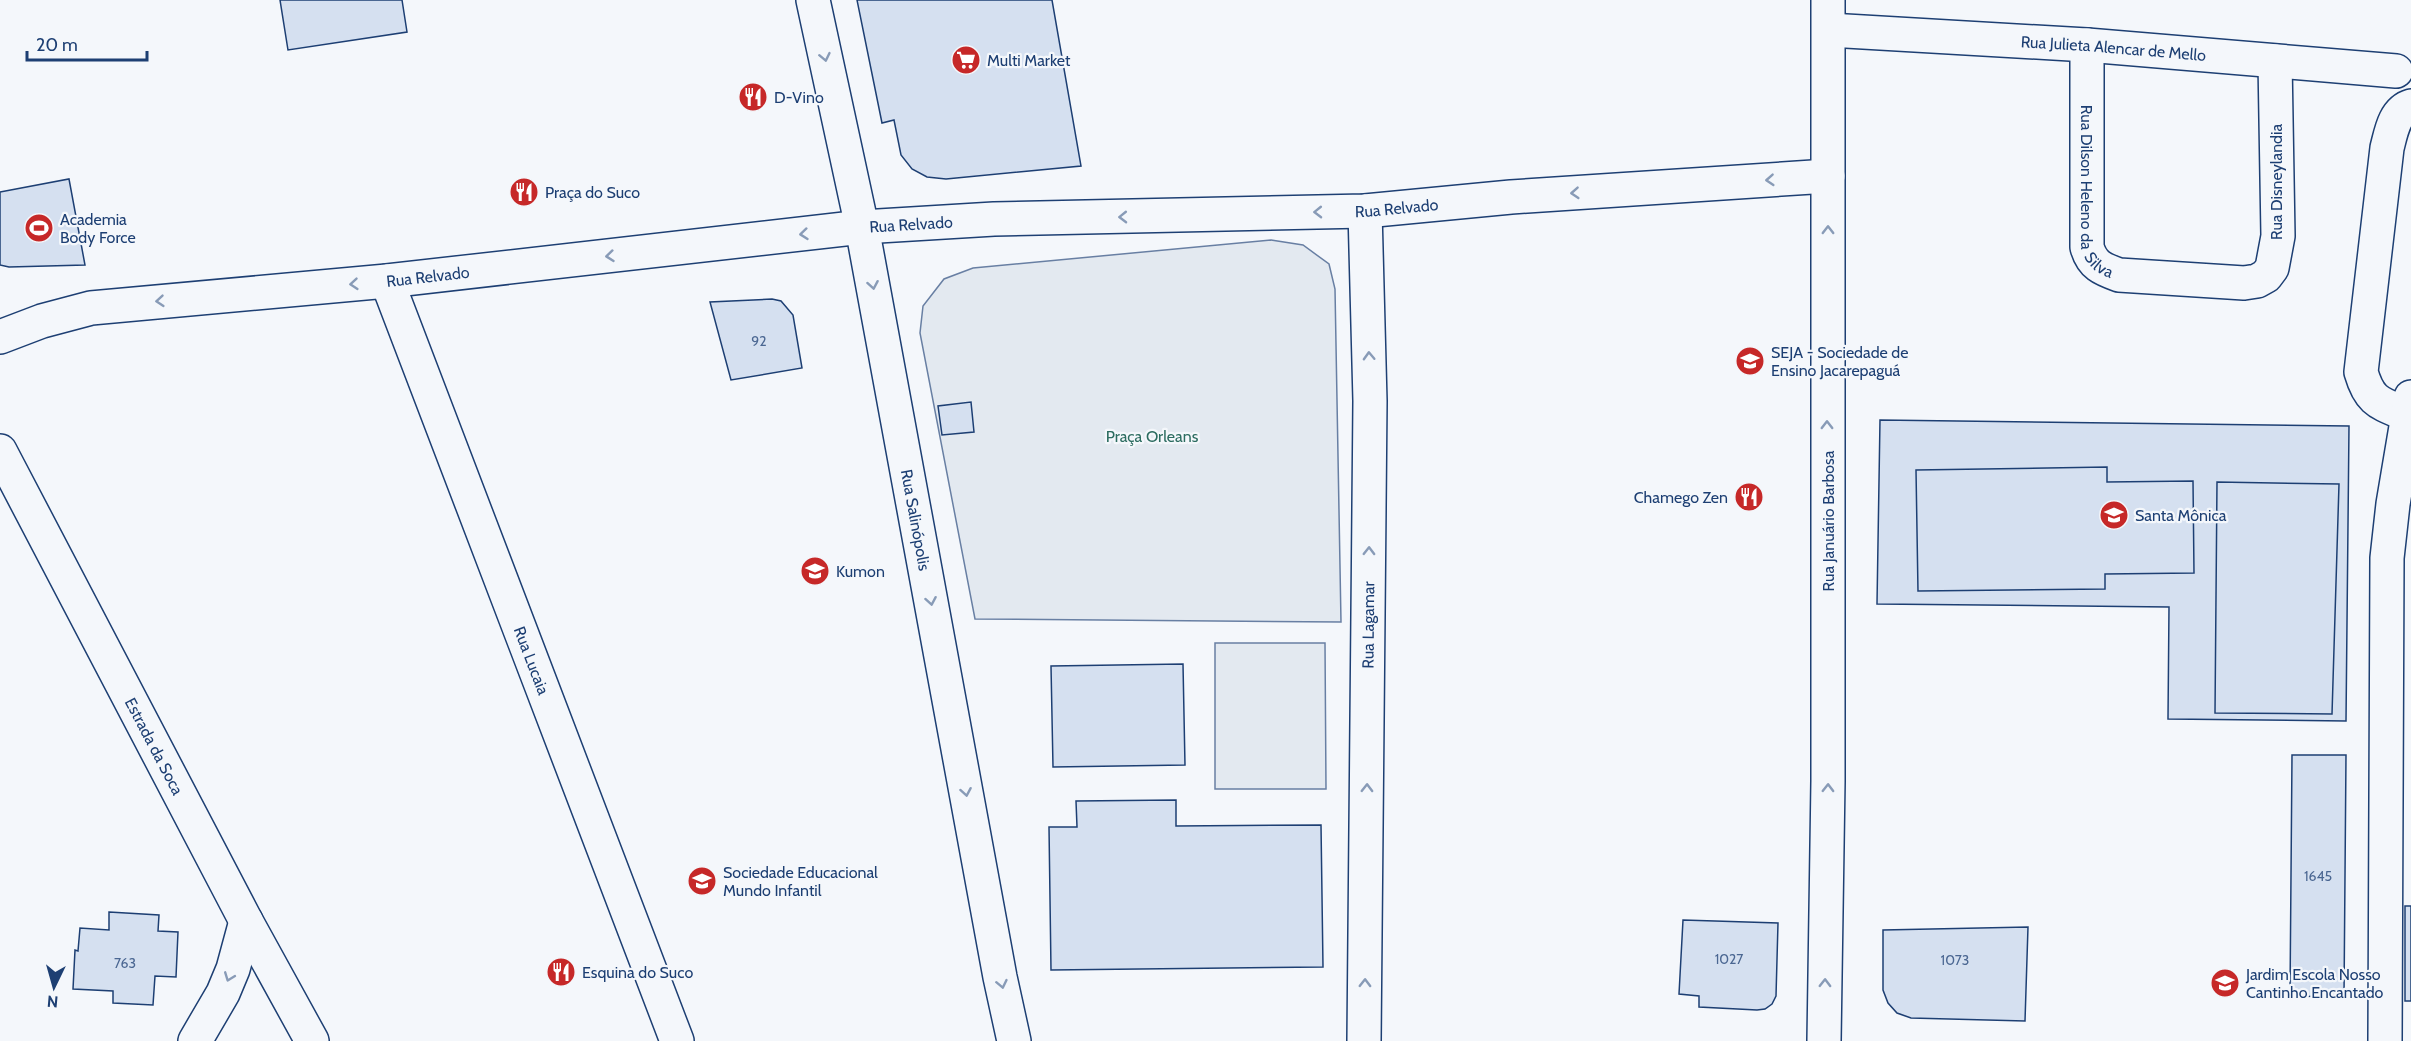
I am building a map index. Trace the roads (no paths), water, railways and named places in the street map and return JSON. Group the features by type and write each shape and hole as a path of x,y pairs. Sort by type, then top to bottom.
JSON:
{"street":[{"name":"Rua Salinópolis","path":"813,0 862,227 1014,1041"},
{"name":"Rua Julieta Alencar de Mello","path":"1828,15 2087,45 2396,71"},
{"name":"Rua Januário Barbosa","path":"1824,1041 1828,781 1828,15"},
{"name":"Rua Dilson Heleno da Silva","path":"2087,45 2087,247 2090,259 2101,269 2119,275 2244,283"},
{"name":"Rua Disneylandia","path":"2244,283 2257,281 2266,276 2271,268 2278,236 2275,62"},
{"path":"2385,1041 2398,872 2387,558 2402,504 2409,406 2376,402 2366,388 2361,372 2387,148 2393,125 2406,107 2411,105"},
{"name":"Rua Relvado","path":"0,337 42,321 91,308 387,281 862,227 994,219 1365,211 1510,197 1828,176"},
{"name":"Rua Lagamar","path":"1364,1041 1370,401 1365,211"},
{"name":"Rua Lucaia","path":"387,281 677,1041"},
{"name":"Estrada da Soca","path":"0,451 246,921 312,1041"},
{"path":"195,1041 223,993 233,969 246,921"}],"place":[{"name":"Multi Market","path":"966,60"},
{"name":"D-Vino","path":"753,97"},
{"name":"Praça do Suco","path":"524,192"},
{"name":"Academia Body Force","path":"39,228"},
{"name":"SEJA - Sociedade de Ensino Jacarepaguá","path":"1750,361"},
{"name":"Chamego Zen","path":"1749,497"},
{"name":"Santa Mônica","path":"2114,515"},
{"name":"Kumon","path":"815,571"},
{"name":"Sociedade Educacional Mundo Infantil","path":"702,881"},
{"name":"Esquina do Suco","path":"561,972"},
{"name":"Jardim Escola Nosso Cantinho Encantado","path":"2225,983"}],"park label":[{"name":"Praça Orleans","path":"1152,436"}]}
